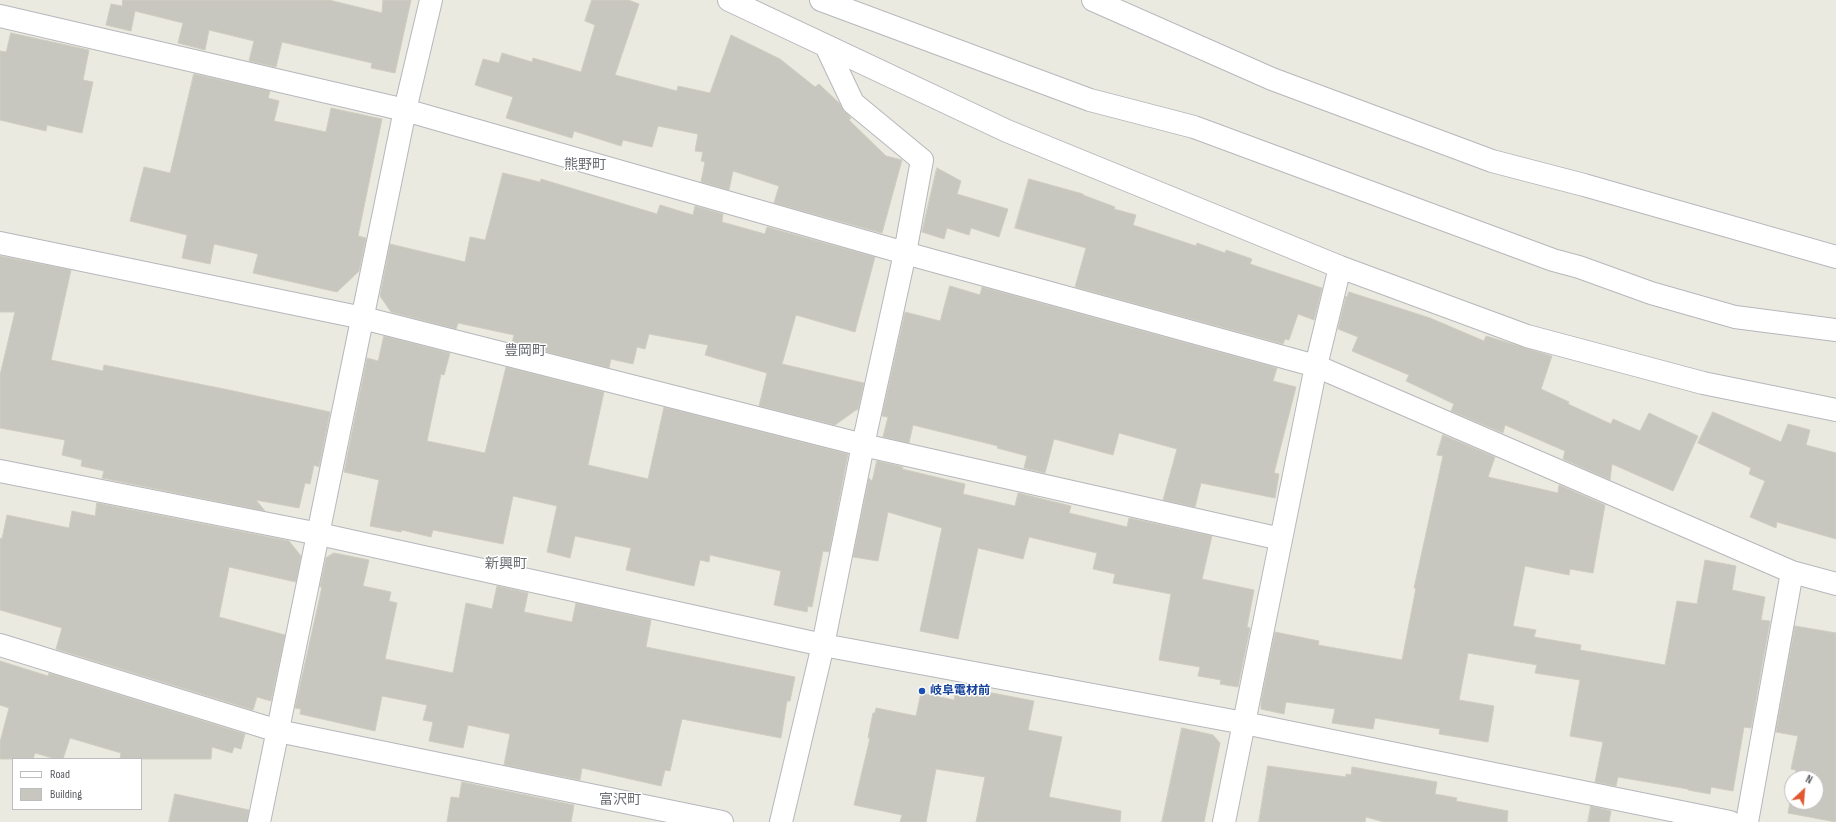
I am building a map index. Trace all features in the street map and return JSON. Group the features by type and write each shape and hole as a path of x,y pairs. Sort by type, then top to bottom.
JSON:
{"street":[{"path":"259,822 406,110 431,0"},
{"path":"728,0 1007,131 1340,267 1527,336 1703,383 1836,410"},
{"path":"821,0 1090,100 1194,127 1553,260 1579,267 1651,293 1735,317 1836,330"},
{"path":"1092,0 1272,79 1492,160 1836,257"},
{"path":"0,16 406,110 905,253 1316,366 1792,572 1836,584"},
{"path":"781,822 823,644 863,445 905,253 922,160 853,103 826,46"},
{"path":"0,243 363,318 863,445 1281,539"},
{"path":"1224,822 1316,366 1340,267"},
{"path":"0,471 319,534 823,644 1244,723 1730,822"},
{"path":"1747,822 1792,572"},
{"path":"0,645 278,732 722,822"}],"building":[{"path":"123,0 329,0 382,13 383,0 411,0 395,73 371,68 372,63 282,42 276,67 249,61 254,41 209,30 205,50 178,43 183,23 135,11 131,31 106,25 111,4 122,6"},
{"path":"592,0 628,0 639,4 615,75 677,91 678,86 710,93 731,35 780,59 815,87 819,84 839,103 851,118 849,120 886,156 902,160 882,233 774,203 779,186 733,171 729,190 701,182 705,162 701,161 703,152 695,151 698,134 658,126 652,147 623,140 621,146 574,131 572,138 506,118 513,97 475,85 483,59 499,63 502,53 532,62 533,58 581,72 595,25 585,21"},
{"path":"11,33 89,50 83,80 93,82 82,133 47,125 46,131 0,120 0,51 6,52"},
{"path":"194,74 270,91 268,98 279,101 274,121 326,132 331,108 382,119 358,236 366,238 359,271 337,292 253,273 258,254 214,244 210,264 182,258 187,235 130,221 144,167 170,173"},
{"path":"937,168 961,181 957,194 1008,209 999,237 971,228 969,235 947,228 944,239 922,232"},
{"path":"503,173 540,182 541,179 657,214 660,205 693,215 695,206 723,214 722,222 765,234 767,227 875,257 855,332 796,315 782,364 864,383 858,410 835,425 759,406 767,373 705,355 708,345 649,334 645,349 637,347 633,364 611,359 609,368 512,343 514,335 458,323 456,329 391,312 380,296 390,244 465,262 470,237 485,240"},
{"path":"1029,179 1083,194 1115,207 1114,209 1136,215 1133,225 1196,246 1197,243 1225,253 1226,250 1252,259 1250,264 1322,288 1314,320 1298,314 1289,340 1285,339 1283,344 1075,287 1086,248 1015,228"},
{"path":"0,256 71,270 51,360 103,371 104,365 330,412 319,467 314,465 310,484 305,483 299,508 256,500 265,511 102,478 104,471 81,466 82,460 62,455 65,440 0,428 0,375 15,312 0,312"},
{"path":"950,286 980,295 982,287 1277,368 1273,381 1296,387 1274,473 1279,474 1275,498 1201,483 1195,507 1163,500 1177,449 1119,433 1113,455 1054,439 1045,473 1024,468 1027,456 997,448 998,446 913,425 909,443 883,437 888,417 882,416 905,312 940,321"},
{"path":"1349,292 1430,318 1484,341 1486,336 1552,356 1541,389 1569,402 1568,404 1611,424 1613,419 1640,431 1649,413 1698,436 1673,491 1612,464 1610,480 1563,459 1565,451 1505,425 1503,433 1451,411 1454,404 1406,381 1409,375 1352,351 1358,337 1338,329 1346,296 1347,297"},
{"path":"384,336 450,353 444,375 441,374 427,441 485,453 506,367 604,392 588,465 648,479 664,407 848,454 829,552 823,551 812,607 808,606 807,612 774,605 781,571 710,555 709,562 700,560 694,586 626,570 631,548 575,536 570,558 547,552 557,506 513,496 503,544 433,530 431,537 402,530 401,532 370,526 379,480 344,472 367,358 378,361"},
{"path":"1713,412 1781,442 1788,424 1810,430 1806,445 1836,453 1836,539 1777,522 1776,528 1750,517 1765,481 1749,474 1751,468 1698,443"},
{"path":"1443,435 1495,457 1488,477 1558,493 1559,485 1605,505 1593,573 1570,569 1569,575 1525,566 1513,626 1536,630 1534,637 1581,645 1580,650 1665,665 1677,601 1697,604 1705,560 1736,566 1732,590 1765,597 1761,620 1770,621 1751,728 1744,727 1733,791 1711,787 1710,794 1618,777 1616,786 1595,782 1603,742 1570,736 1580,680 1535,673 1537,665 1468,653 1459,700 1494,706 1488,742 1439,734 1440,729 1375,718 1373,729 1332,723 1335,709 1286,702 1284,714 1261,709 1261,702 1275,632 1319,641 1318,645 1402,660 1416,588 1414,588 1443,456 1437,455"},
{"path":"877,461 903,467 902,469 965,484 963,494 1015,506 1018,493 1071,506 1069,513 1127,527 1129,518 1212,536 1202,579 1254,590 1247,627 1250,628 1238,687 1220,684 1221,680 1198,676 1200,667 1159,660 1171,594 1113,583 1115,574 1093,569 1097,553 1029,537 1023,559 978,548 958,639 920,631 942,528 888,512 878,561 853,557 869,478 872,481"},
{"path":"97,503 289,541 301,556 296,582 229,567 219,617 285,635 271,701 257,697 253,710 56,649 62,628 0,610 0,538 2,539 7,515 69,528 72,511 95,516"},
{"path":"334,553 369,560 363,586 391,592 389,601 397,603 385,659 453,673 466,603 492,609 497,586 528,593 524,612 572,622 576,603 651,620 646,647 795,677 790,701 787,701 781,738 682,719 670,771 665,770 661,786 582,768 580,780 504,765 510,734 468,725 463,748 429,741 433,722 423,720 427,705 382,696 375,731 300,714 301,709 295,708 322,587 320,587 326,558"},
{"path":"1795,626 1836,633 1836,822 1788,813 1789,810 1824,810 1824,770 1791,769 1798,736 1776,732"},
{"path":"0,661 48,676 49,673 245,734 241,749 234,747 232,753 212,747 211,759 120,758 121,753 70,738 63,758 52,758 35,753 33,758 0,759 0,742 9,708 0,705"},
{"path":"957,683 983,687 982,691 1034,701 1028,730 1062,737 1049,797 1121,811 1120,822 976,822 985,777 936,769 926,822 900,822 902,815 854,805 870,738 868,738 873,713 875,713 876,708 916,716 921,693 954,700"},
{"path":"1182,728 1213,735 1220,743 1204,822 1162,822"},
{"path":"1268,766 1346,777 1346,774 1351,775 1352,767 1437,782 1435,794 1457,798 1456,801 1508,811 1507,822 1384,822 1366,817 1365,822 1259,822"},
{"path":"462,782 574,805 571,822 447,822 451,797 459,798"},
{"path":"175,794 249,810 247,822 169,822"},
{"path":"1591,806 1611,811 1609,822 1588,822"}],"place":[{"name":"岐阜電材前","path":"922,691"}],"district":[{"name":"熊野町","path":"585,165"},
{"name":"豊岡町","path":"525,351"},
{"name":"新興町","path":"506,564"},
{"name":"富沢町","path":"620,800"}]}
